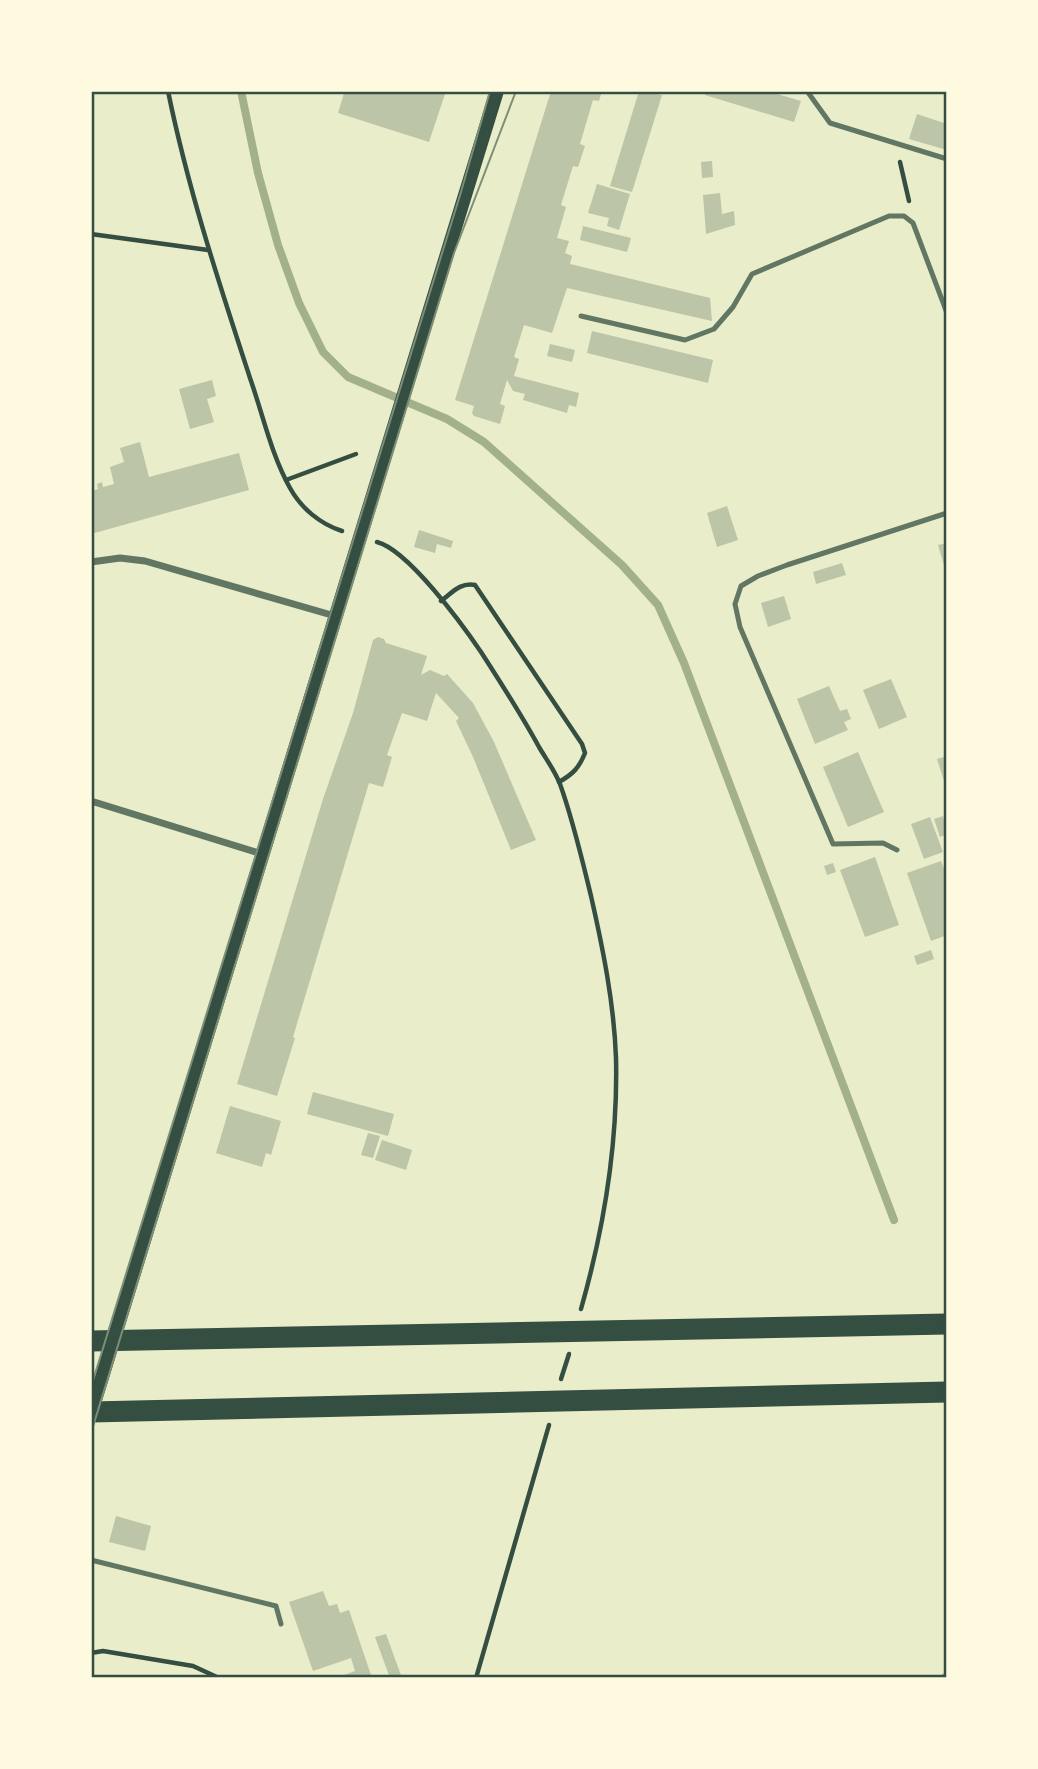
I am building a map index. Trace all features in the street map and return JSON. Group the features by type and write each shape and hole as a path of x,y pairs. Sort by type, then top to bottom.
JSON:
{"highway":[{"path":"91,1341 947,1324"},
{"path":"91,1412 947,1392"}],"main road":[{"path":"91,1412 497,91"}],"street":[{"path":"91,562 120,558 145,561 335,616"},
{"path":"91,801 262,854"}],"lane":[{"path":"807,91 830,123 947,159"},
{"path":"581,316 685,341 714,328 733,307 752,274 888,216 904,216 914,223 947,313"},
{"path":"897,850 883,843 833,844 740,627 735,604 741,586 758,576 947,513"},
{"path":"91,1560 276,1606 281,1623"}],"path":[{"path":"168,91 181,153 208,250 275,457 291,491"},
{"path":"896,144 914,223"},
{"path":"91,234 208,250"},
{"path":"286,480 356,454"},
{"path":"441,601 458,587 465,584 475,585 582,744 585,753 581,763 573,774 559,782"},
{"path":"433,591 477,647 522,717 559,782 583,865 606,966 615,1056 612,1136 599,1244 580,1313"},
{"path":"558,1392 569,1353"},
{"path":"476,1678 550,1419"},
{"path":"91,1653 103,1651 193,1666 219,1678"}],"building":[{"path":"339,91 446,91 429,142 338,113 344,93"},
{"path":"551,91 602,91 599,101 593,100 580,144 585,146 578,167 573,166 561,205 566,207 557,238 569,241 565,253 572,256 570,264 710,298 712,321 567,288 552,333 524,325 514,357 519,359 514,376 579,393 576,407 569,405 567,413 523,400 525,394 513,391 507,380 500,404 505,406 500,424 474,416 474,406 455,400"},
{"path":"639,91 662,95 632,192 610,186"},
{"path":"706,91 767,91 801,101 794,122 705,95"},
{"path":"917,114 947,124 947,150 909,139"},
{"path":"712,161 713,177 702,178 701,162"},
{"path":"597,184 630,194 619,230 607,226 609,218 588,213"},
{"path":"720,193 722,214 734,211 735,225 706,234 703,195"},
{"path":"583,226 631,238 627,252 580,240"},
{"path":"592,331 713,360 708,383 587,353"},
{"path":"550,344 575,350 572,362 547,356"},
{"path":"212,380 216,396 207,399 214,422 190,429 179,389"},
{"path":"140,442 149,477 239,453 249,490 91,534 91,491 98,489 97,484 102,482 103,487 114,484 110,467 124,462 120,448"},
{"path":"727,506 738,540 717,547 707,513"},
{"path":"419,530 453,541 451,548 437,544 435,553 414,547"},
{"path":"947,543 947,571 946,572 938,545"},
{"path":"842,563 846,575 816,584 813,572"},
{"path":"784,596 791,619 768,627 761,603"},
{"path":"378,637 386,643 427,656 421,675 430,670 444,676 447,674 473,703 494,742 536,840 511,850 456,721 459,718 436,693 427,721 402,713 387,755 392,757 383,787 369,783 277,1096 237,1084 323,799 353,713 373,640"},
{"path":"891,679 907,717 879,729 863,690"},
{"path":"829,686 840,711 847,709 851,719 844,722 848,730 815,744 797,699"},
{"path":"858,752 884,812 848,827 823,767"},
{"path":"947,756 947,780 944,781 937,759"},
{"path":"943,816 947,834 940,837 934,819"},
{"path":"930,817 943,852 924,859 911,824"},
{"path":"875,857 899,925 865,937 840,870"},
{"path":"941,861 947,876 947,935 931,941 907,873"},
{"path":"833,863 836,872 827,875 824,866"},
{"path":"931,950 934,959 917,965 914,956"},
{"path":"313,1092 394,1114 388,1136 307,1114"},
{"path":"230,1106 281,1121 271,1155 266,1153 262,1167 216,1153"},
{"path":"368,1133 380,1136 373,1158 361,1155"},
{"path":"382,1140 412,1150 406,1170 375,1160"},
{"path":"116,1516 151,1526 145,1551 109,1542"},
{"path":"323,1591 329,1606 337,1604 340,1613 349,1610 372,1678 336,1678 355,1671 351,1658 313,1671 289,1602"},
{"path":"386,1634 402,1678 390,1678 375,1637"}],"waterway":[{"path":"241,91 258,173 278,245 299,303 323,352 348,377 447,419 484,442 622,565 658,605 684,663 894,1220"}],"tram line":[{"path":"91,1387 490,91"},
{"path":"91,1433 454,253 516,91"}]}
